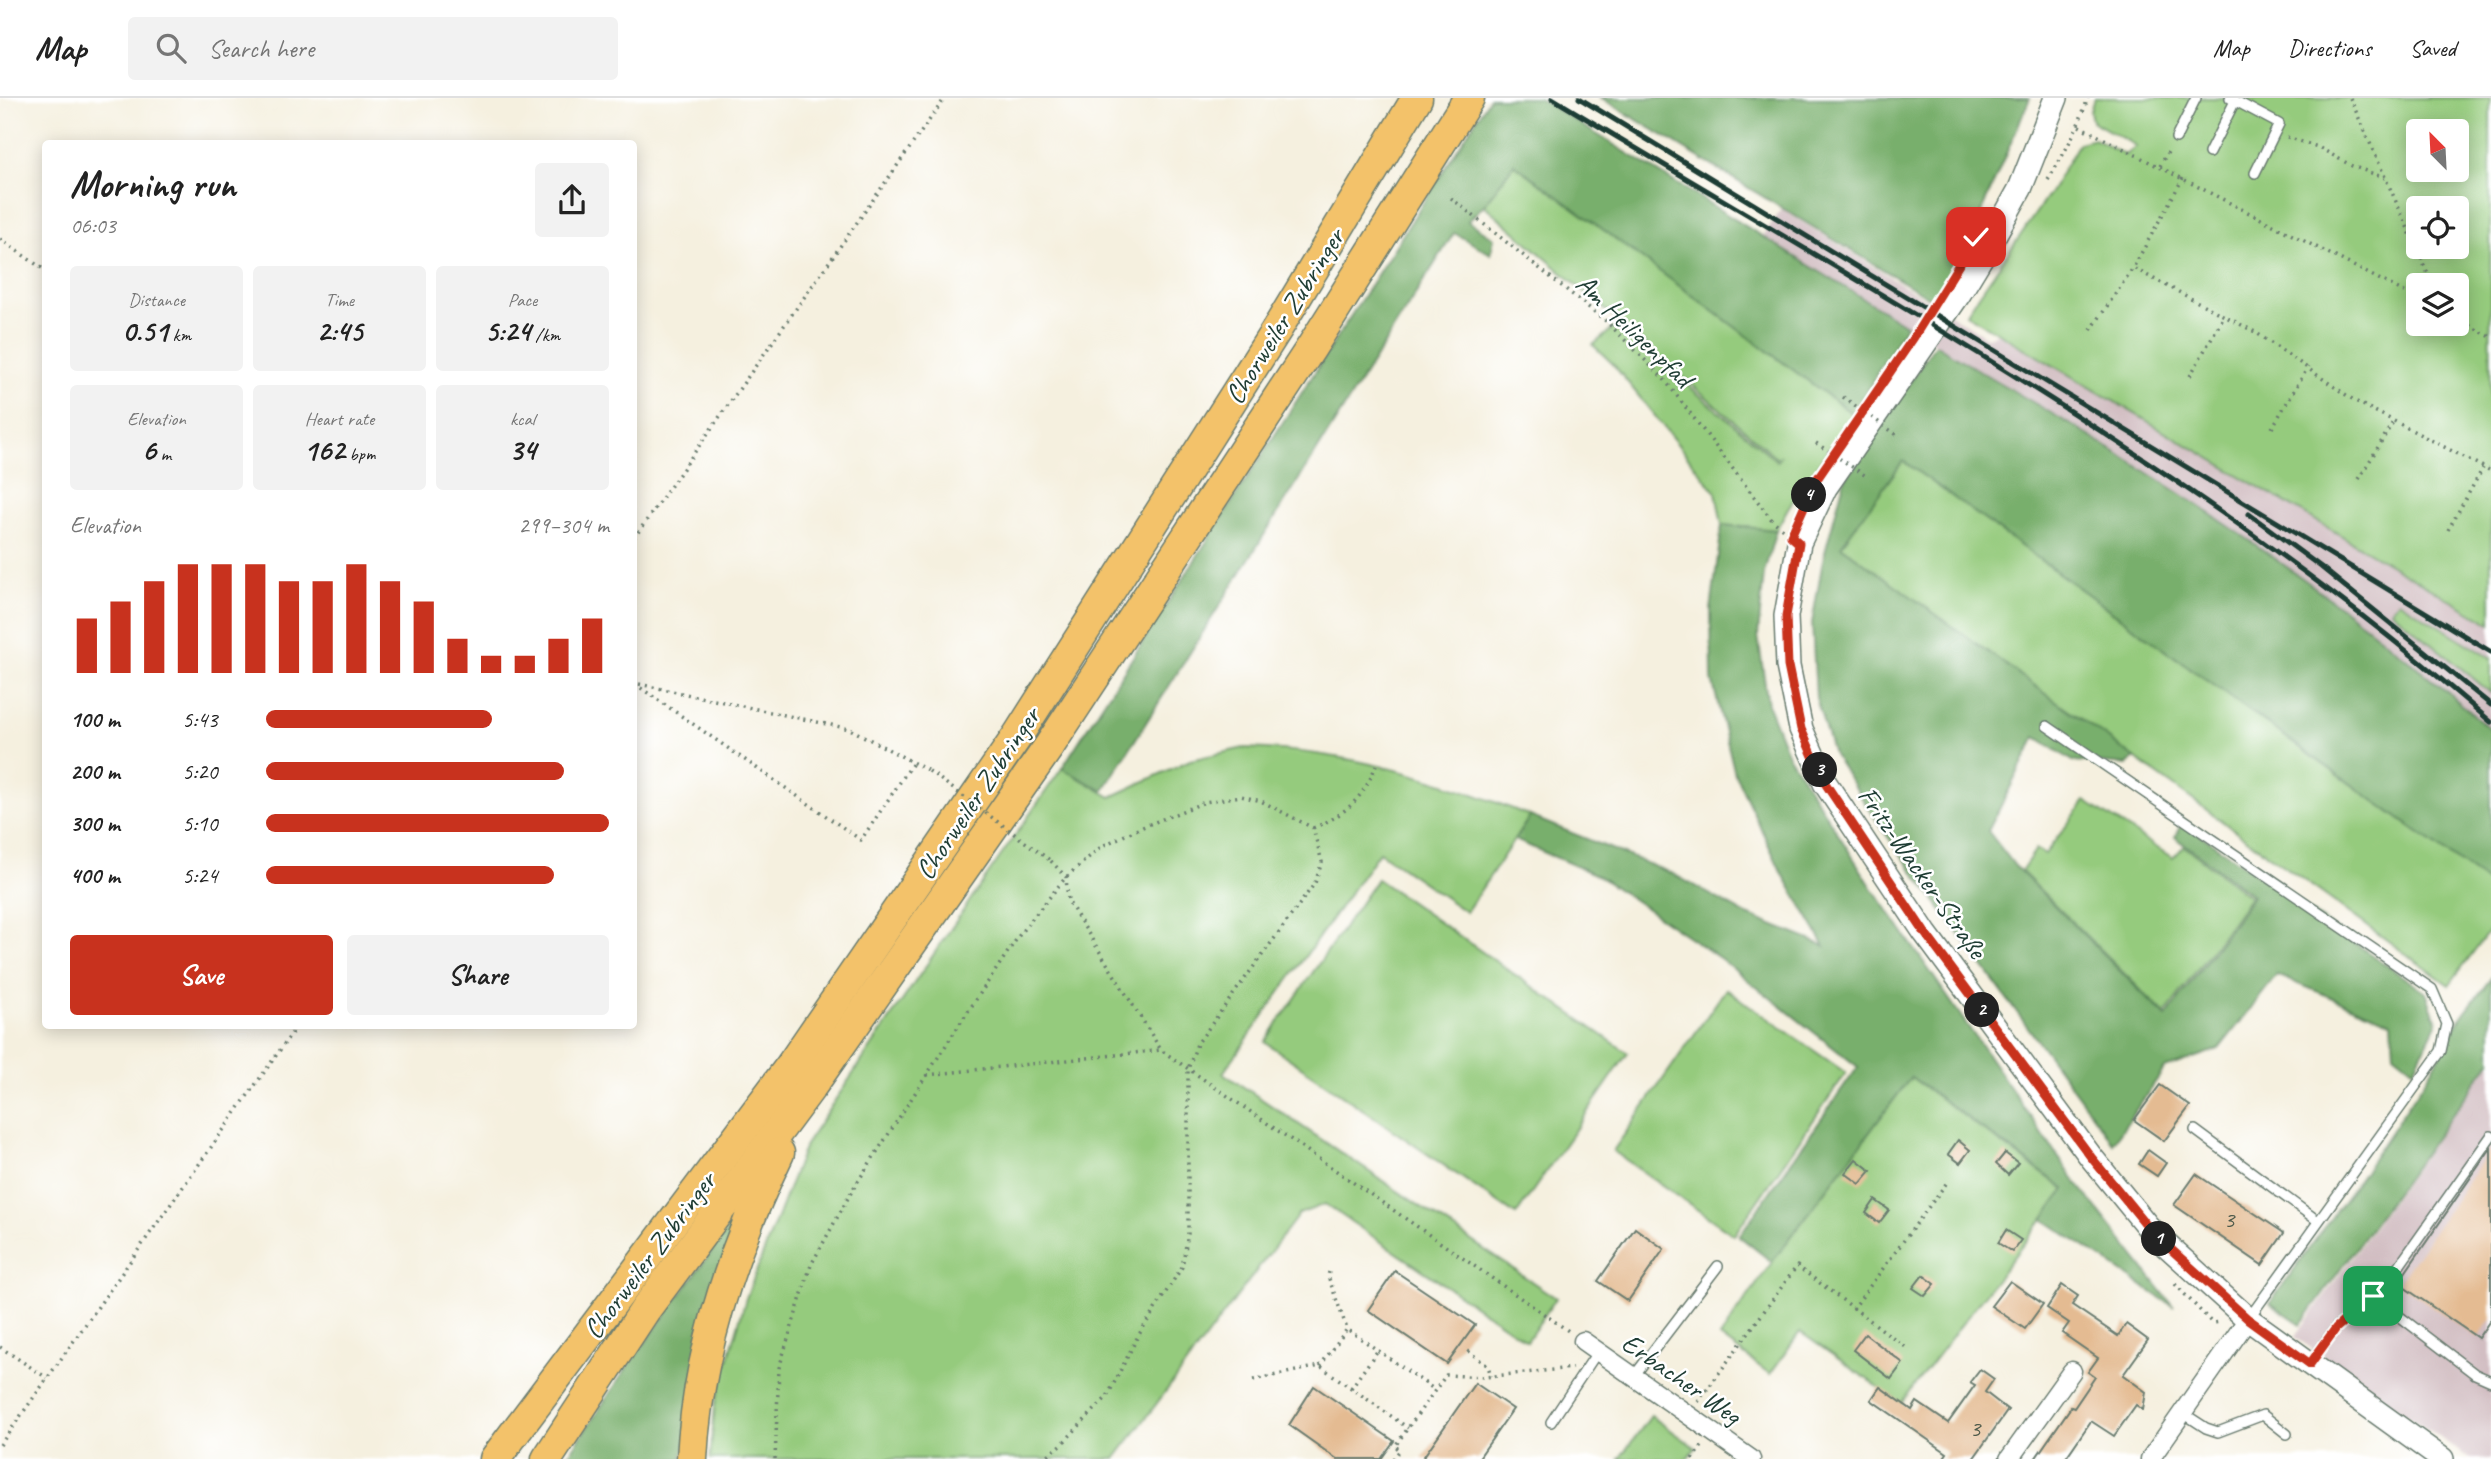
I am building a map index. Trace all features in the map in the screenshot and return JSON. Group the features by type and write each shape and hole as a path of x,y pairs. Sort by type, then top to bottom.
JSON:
{"highway":[{"name":"Chorweiler Zubringer","path":"495,1459 789,1068 1018,735 1277,329 1417,98"},
{"name":"Chorweiler Zubringer","path":"547,1459 645,1310 811,1087 1050,745 1311,348 1469,98"},
{"name":"Chorweiler Zubringer","path":"692,1459 694,1420 710,1334 752,1209 811,1087"}],"street":[{"name":"Fritz-Wacker-Straße","path":"2056,98 2020,189 1990,243 1959,294 1825,488 1799,543 1786,616 1788,666 1801,729 1825,783 1925,933 2091,1157 2153,1233 2248,1319 2442,1459"},
{"path":"2150,1459 2248,1319"},
{"name":"Erbacher Weg","path":"1591,1346 1751,1459"},
{"path":"2009,1459 2072,1371"}],"lane":[{"path":"2176,138 2196,98"},
{"path":"2210,153 2232,99 2279,124 2255,173"},
{"path":"2047,726 2432,989 2447,1024 2441,1051 2248,1319"},
{"path":"2195,1130 2318,1221"},
{"path":"2310,1364 2336,1328 2385,1286 2491,1136"},
{"path":"1633,1376 1718,1266"},
{"path":"2373,1296 2475,1374 2491,1381"},
{"path":"1551,1422 1591,1346"},
{"path":"2183,1413 2206,1428 2218,1432 2263,1415 2287,1434"}],"path":[{"path":"637,534 945,98"},
{"path":"2067,150 2088,98"},
{"path":"2350,98 2428,273"},
{"path":"2078,126 2406,293"},
{"path":"2275,132 2318,147 2353,166 2385,178"},
{"path":"2160,166 2176,138"},
{"path":"2091,330 2133,268 2183,178"},
{"name":"Am Heiligenpfad","path":"1451,198 1607,322 1664,379 1772,520 1799,543"},
{"path":"0,239 42,268"},
{"path":"2133,268 2255,332 2355,401 2491,471"},
{"path":"2190,376 2224,317"},
{"path":"2469,325 2491,337"},
{"path":"2272,428 2308,367"},
{"path":"1843,397 1897,435"},
{"path":"1858,419 1865,409"},
{"path":"2359,479 2393,422"},
{"path":"1882,438 1889,427"},
{"path":"1816,443 1866,476"},
{"path":"1829,461 1836,450"},
{"path":"2448,530 2483,468"},
{"path":"637,684 850,729 929,771 1051,861 1066,877 1068,901 1161,1050 1555,1324 1591,1346 1574,1368 1491,1376 1446,1375 1395,1446 1400,1450 1393,1459"},
{"path":"637,685 861,840 913,763"},
{"path":"1313,828 1333,820 1355,804 1369,785 1376,765"},
{"path":"775,1459 779,1368 811,1265 853,1189 1022,931 1066,877 1102,846 1205,802 1241,796 1261,801 1313,828 1322,862 1315,883 1197,1044 1188,1069 1188,1234 1182,1267 1138,1336 1107,1397 1061,1445 1043,1459"},
{"path":"0,1445 295,1029"},
{"path":"927,1075 1161,1050"},
{"path":"1853,1309 1948,1181"},
{"path":"1688,1415 1797,1266 1906,1348"},
{"path":"1329,1272 1328,1276 1347,1329 1435,1390"},
{"path":"2175,1284 2212,1323 2248,1319"},
{"path":"1253,1380 1320,1366 1347,1329"},
{"path":"0,1347 47,1378"},
{"path":"1351,1388 1378,1350"},
{"path":"1468,1351 1488,1366 1491,1376"},
{"path":"1320,1366 1408,1428"}],"shaded area":[{"path":"1781,209 1987,337 1998,334 2491,624 2491,730 2365,627 2183,496 1763,236"},
{"path":"2491,1062 2491,1459 2470,1459 2295,1337"}],"green space":[{"path":"1490,98 1538,98 1906,325 1853,414 1514,164 1484,205 1468,221 1494,238 1491,254 1454,233 1103,791 1062,768"},
{"path":"1601,98 2030,98 1964,252 1933,300"},
{"path":"2094,98 2490,98 2491,624 1966,314 2051,191 2079,143 2094,139 2125,155 2136,146 2092,121 2090,111"},
{"path":"1514,163 1853,414 1788,508 1776,530 1722,525 1716,492 1613,364 1593,345 1617,325 1777,461 1781,455 1778,459 1484,205"},
{"path":"1935,344 2099,442 2201,507 2350,614 2491,730 2491,885 1903,461 1841,546 2135,758 2127,765 2073,761 2036,737 1988,831 2015,866 2166,1017 2253,896 2175,837 2182,822 2426,993 2437,1022 2414,1069 2394,1053 2392,1022 2277,975 2219,1049 2165,1068 2113,1143 1885,833 1833,754 1816,698 1812,623 1823,560 1844,481"},
{"path":"1903,461 2491,885 2491,928 2449,985 1841,546"},
{"path":"1722,525 1776,530 1764,573 1758,636 1768,705 1788,755 1873,889 2070,1174 2174,1307 2043,1219 2065,1189 1911,1077 1772,1262 1739,1236 1858,1067 1721,959 1597,875 1515,840 1530,816 1673,874 1747,915 1825,946 1781,871 1735,774 1712,679 1711,610"},
{"path":"2398,601 2491,658 2491,693 2391,610"},
{"path":"1244,748 1318,754 1390,768 1496,802 1530,816 1466,912 1379,852 1223,1073 1556,1298 1527,1341 1325,1204 1299,1214 1115,1459 710,1459 715,1405 746,1298 805,1145 1062,768 1111,797 1190,760"},
{"path":"2085,801 2173,858 2184,846 2250,897 2165,1014 2021,871 2036,849 2045,854"},
{"path":"1377,879 1628,1053 1516,1215 1265,1042"},
{"path":"2491,978 2491,1061 2301,1324 2270,1303 2361,1176 2432,1070 2462,1016"},
{"path":"1726,989 1846,1073 1734,1235 1613,1151"},
{"path":"1911,1077 2065,1190 1901,1403 1800,1332 1770,1374 1720,1337 1772,1262"},
{"path":"735,1219 682,1459 566,1459 626,1369"},
{"path":"1651,1416 1696,1448 1686,1459 1619,1459"}],"building":[{"path":"2160,1085 2190,1106 2164,1141 2134,1120"},
{"path":"1958,1140 1970,1150 1960,1163 1948,1154"},
{"path":"2491,1148 2491,1319 2478,1338 2398,1283"},
{"path":"2148,1150 2166,1163 2157,1176 2139,1164"},
{"path":"2005,1153 2018,1163 2008,1175 1996,1164"},
{"path":"1856,1159 1871,1171 1860,1184 1845,1173"},
{"path":"2196,1174 2284,1233 2262,1265 2174,1205"},
{"path":"1875,1200 1889,1210 1879,1223 1866,1213"},
{"path":"1635,1228 1664,1249 1628,1301 1598,1281"},
{"path":"2006,1230 2021,1240 2012,1252 1998,1243"},
{"path":"1395,1271 1475,1325 1447,1364 1368,1310"},
{"path":"1923,1275 1935,1284 1925,1296 1913,1288"},
{"path":"2010,1281 2043,1304 2025,1329 1991,1306"},
{"path":"2062,1285 2078,1296 2072,1305 2118,1336 2126,1324 2148,1340 2123,1375 2146,1392 2143,1410 2136,1405 2114,1436 2091,1421 2065,1459 2035,1459 2095,1377 2088,1372 2098,1358 2062,1333 2069,1323 2047,1308"},
{"path":"1865,1334 1903,1363 1891,1379 1853,1350"},
{"path":"1980,1369 1994,1379 1985,1392 2008,1410 1973,1459 1943,1459 1947,1453 1871,1400 1880,1387 1912,1410 1917,1402 1948,1423 1975,1385 1970,1382"},
{"path":"1475,1383 1513,1409 1478,1459 1422,1459"},
{"path":"1314,1386 1394,1441 1381,1459 1337,1459 1289,1425"}],"railway":[{"path":"1552,98 1916,315 2154,466 2270,547 2383,632 2491,722"},
{"path":"1579,98 2491,652"},
{"path":"2249,514 2321,567 2491,705"}],"route":[{"path":"1976,237 1914,337 1815,482 1791,536 1799,543 1786,616 1788,666 1801,729 1825,783 1925,933 2091,1157 2153,1233 2248,1319 2310,1364 2336,1328 2373,1296"}]}
